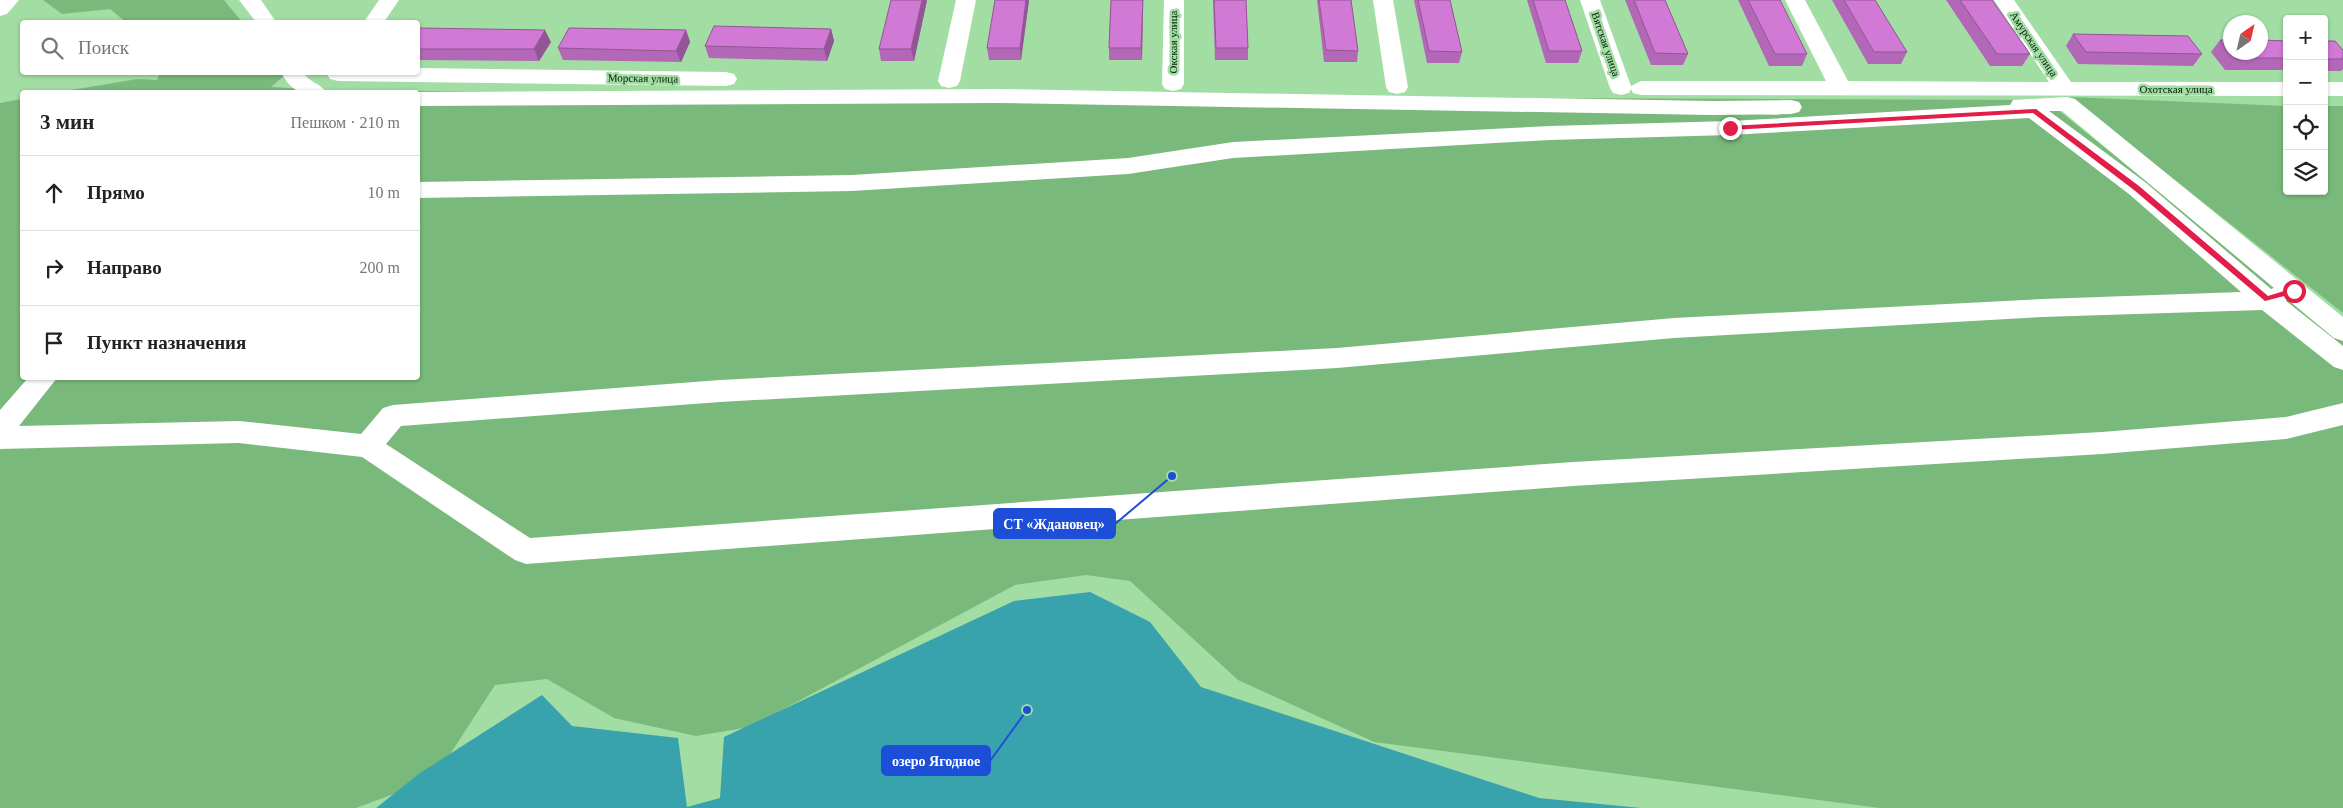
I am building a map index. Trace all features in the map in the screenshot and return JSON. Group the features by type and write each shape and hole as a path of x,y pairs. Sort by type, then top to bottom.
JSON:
{"street":[{"path":"0,10 9,0"},
{"path":"249,0 259,10 265,20"},
{"path":"375,20 390,0"},
{"path":"949,81 966,0"},
{"name":"Окская улица","path":"1173,84 1174,0"},
{"path":"1383,0 1397,87"},
{"name":"Вятская улица","path":"1590,0 1621,88"},
{"path":"1795,0 1840,88"},
{"name":"Амурская улица","path":"2004,0 2064,88"},
{"name":"Морская улица","path":"420,74 1397,87"},
{"path":"294,75 297,82 311,90"},
{"name":"Охотская улица","path":"1397,87 2283,89"},
{"path":"2328,89 2343,90"},
{"path":"420,99 996,96 1712,108 2067,104 2343,331"},
{"path":"420,190 852,183 1128,166 1233,150 1540,134 1730,128 2034,111 2137,188 2267,300 2343,360"},
{"path":"368,446 393,416 720,391 1337,358 1674,328 2042,308 2267,300 2294,291"},
{"path":"0,430 40,380"},
{"path":"0,438 239,432 368,446 526,551 1573,474 2102,443 2286,428 2343,414"}],"green space":[{"path":"43,0 224,0 240,20 124,20 110,9 62,14"},
{"path":"159,75 283,75 271,87 323,90 72,90 137,79 157,80"},
{"path":"420,91 996,96 2046,100 2343,341 2343,808 1880,808 1374,742 1238,680 1130,581 1086,575 1015,585 750,727 696,736 614,718 547,679 495,685 434,779 356,808 0,808 0,103 20,99 20,380 420,380"},
{"path":"2070,97 2283,106 2283,195 2328,195 2328,106 2343,106 2343,313"}],"water":[{"path":"1090,592 1150,622 1201,687 1539,798 1641,808 376,808 420,773 542,695 572,726 678,738 687,807 720,798 724,737 1014,601"}],"building":[{"path":"891,0 922,0 911,49 879,49"},
{"path":"995,0 1026,0 1020,48 987,48"},
{"path":"1111,0 1143,0 1141,48 1109,48"},
{"path":"1214,0 1246,0 1248,48 1216,48"},
{"path":"1319,0 1351,0 1358,51 1326,50"},
{"path":"1418,0 1450,0 1462,52 1429,51"},
{"path":"1533,0 1565,0 1582,51 1549,51"},
{"path":"1634,0 1665,0 1688,54 1655,53"},
{"path":"1748,0 1780,0 1807,54 1775,54"},
{"path":"1844,0 1875,0 1907,52 1874,52"},
{"path":"1960,0 1992,0 2030,54 1997,54"},
{"path":"714,26 831,29 824,49 705,46"},
{"path":"420,28 545,30 534,49 420,49"},
{"path":"569,28 686,30 676,51 558,48"},
{"path":"2073,34 2188,36 2202,54 2086,52"},
{"path":"2268,40 2283,41 2283,58 2268,58"},
{"path":"2328,41 2335,41 2343,50 2343,59 2328,59"}],"place":[{"name":"СТ «Ждановец»","path":"1172,476"},
{"name":"озеро Ягодное","path":"1027,710"}],"route":[{"path":"1730,128 2034,111 2137,188 2267,300 2294,291"}]}
